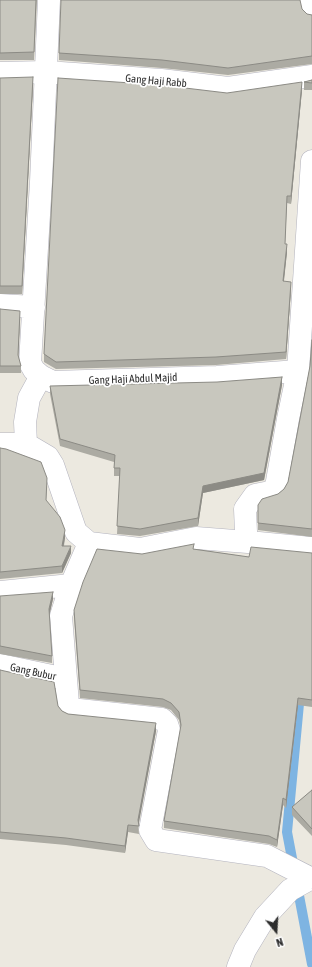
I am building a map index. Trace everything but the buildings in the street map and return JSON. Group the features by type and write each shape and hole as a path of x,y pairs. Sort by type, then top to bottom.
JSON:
{"street":[{"path":"26,444 25,422 29,398 41,376 34,370 30,363 49,0"},
{"path":"311,0 312,10"},
{"name":"Gang Haji Rabb","path":"0,73 46,72 161,80 228,88 312,76"},
{"path":"248,542 245,509 254,495 270,492 276,487 298,371 312,161"},
{"path":"0,305 34,307"},
{"name":"Gang Haji Abdul Majid","path":"41,376 53,382 216,376 298,371"},
{"path":"0,444 26,444 48,457 53,465 76,532 89,543 140,549 196,538 312,548"},
{"path":"89,543 71,585 61,616 68,704 70,709 162,719 167,724 169,730 150,830 156,840 267,856 311,878"},
{"path":"0,592 71,585"},
{"name":"Gang Bubur","path":"0,665 66,679"},
{"path":"238,967 245,950 266,916 290,890 311,878"}],"waterway":[{"path":"294,869 287,832 300,693"},
{"path":"297,885 312,964"}]}
